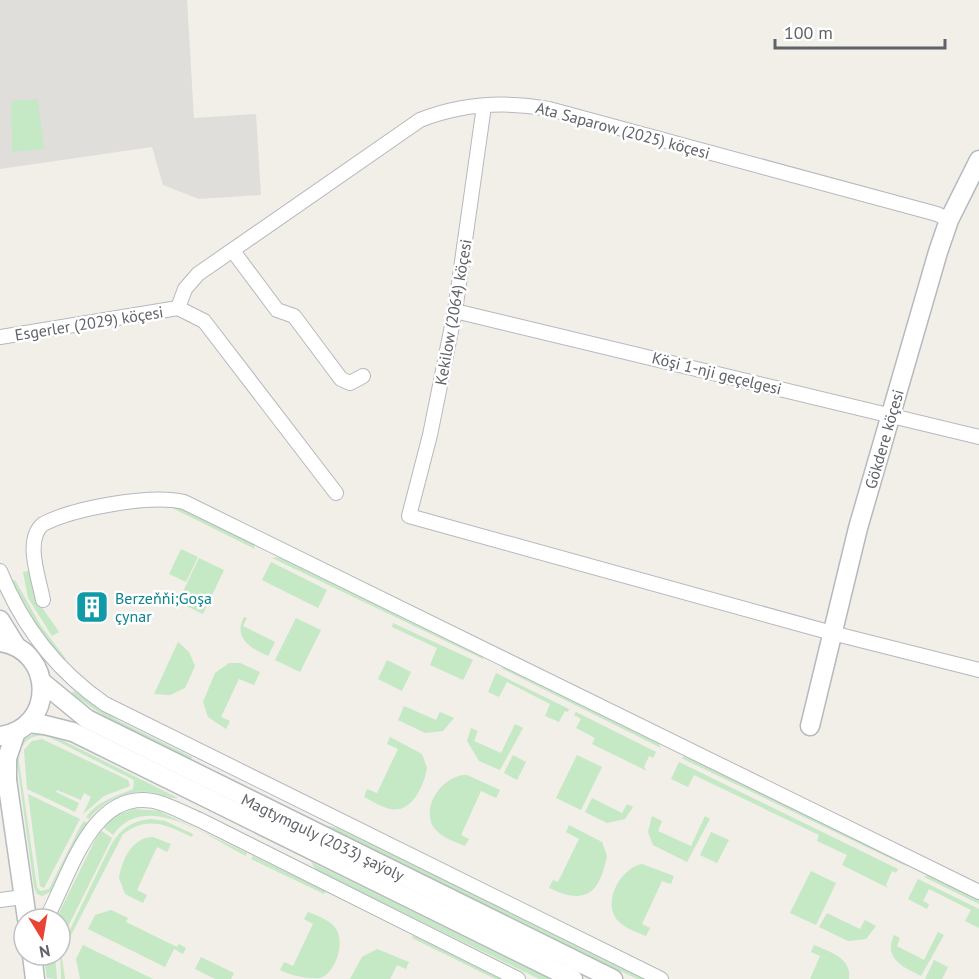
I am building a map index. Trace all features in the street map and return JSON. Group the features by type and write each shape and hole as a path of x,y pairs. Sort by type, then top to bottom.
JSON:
{"main road":[{"name":"Gökdere köçesi","path":"810,726 858,528 949,220 977,170"},
{"path":"0,620 8,644 35,664 42,682 40,704 15,730 3,772 25,907"},
{"name":"Magtymguly (2033) şaýoly","path":"42,682 87,718 216,783 296,833 573,979"},
{"name":"Magtymguly (2033) şaýoly","path":"15,730 45,724 73,732 208,801 296,833 613,979"},
{"path":"0,809 14,832"}],"street":[{"name":"Ata Saparow (2025) köçesi","path":"178,308 185,289 198,274 420,120 447,111 483,106 507,104 549,109 937,214 949,220"},
{"name":"Kekilow (2064) köçesi","path":"483,106 455,311 430,435 409,516 832,633"},
{"path":"233,251 277,310 294,316 341,379 350,383 363,376"},
{"path":"178,308 204,321 336,494"},
{"name":"Esgerler (2029) köçesi","path":"0,337 178,308"},
{"name":"Köşi 1-nji geçelgesi","path":"455,311 979,437"},
{"path":"43,600 33,542 36,529 43,524 135,501 170,498 184,502 979,892"},
{"path":"0,571 32,631 46,651 75,681 124,714 661,979"},
{"path":"832,633 979,670"},
{"path":"216,783 225,764"},
{"path":"52,907 86,837 98,820 113,808 135,801 153,801 200,820 518,979"},
{"path":"200,820 208,801"},
{"path":"282,861 310,806"},
{"path":"0,900 23,897"}],"shaded area":[{"path":"0,0 187,0 194,118 256,114 261,195 199,199 163,185 152,147 0,169"}],"green space":[{"path":"38,99 44,149 12,152 11,101"},
{"path":"164,504 177,506 253,543 255,549"},
{"path":"181,549 198,557 186,582 169,574"},
{"path":"281,557 482,654 483,659 272,558"},
{"path":"199,558 224,570 203,614 178,602"},
{"path":"271,562 327,590 318,608 262,580"},
{"path":"32,570 43,609 59,632 52,636 28,598 23,572"},
{"path":"15,580 41,626 66,659 64,661 38,628 12,581"},
{"path":"244,617 247,618 243,626 275,642 268,656 245,641 241,631"},
{"path":"296,618 321,630 300,672 275,660"},
{"path":"393,623 473,660 463,680 430,665 437,648 392,627"},
{"path":"178,642 189,652 195,666 185,688 170,695 154,694"},
{"path":"387,660 411,672 402,691 378,679"},
{"path":"229,663 240,663 260,672 254,685 239,679 221,717 230,721 226,729 208,717 203,702 215,673"},
{"path":"507,667 657,741 661,748 501,668"},
{"path":"496,673 569,709 568,712 565,711 559,722 545,716 550,704 507,682 499,697 488,692"},
{"path":"74,691 119,721 192,757 190,762 117,725 75,696 72,693"},
{"path":"404,706 436,720 440,712 454,718 443,731 425,733 398,720"},
{"path":"576,712 656,752 653,758 649,756 644,767 647,771 592,744 595,738 576,728 581,719 574,715"},
{"path":"515,724 523,728 500,770 479,761 467,741 471,728 478,731 474,741 501,753"},
{"path":"35,733 50,734 178,798 146,792 127,794 110,801 89,819 86,817 102,803 133,789 134,780 49,737 31,738 23,745 19,762 37,887 40,891 49,889 80,827 84,821 87,823 52,891 42,896 37,894 34,887 16,755 23,740"},
{"path":"390,737 422,754 427,768 416,797 405,807 398,809 383,807 364,797 367,789 377,793 398,749 387,744"},
{"path":"42,739 128,780 130,786 104,796 83,814 91,797 84,793 81,800 57,790 56,792 79,803 75,812 27,789 24,750 32,741"},
{"path":"513,755 526,762 517,780 504,773"},
{"path":"577,755 602,767 581,810 556,798"},
{"path":"686,756 903,862 906,866 681,758"},
{"path":"679,762 898,869 896,873 892,871 886,885 888,888 842,865 847,855 817,841 819,835 694,775 688,787 671,779"},
{"path":"467,775 500,790 496,798 481,791 461,835 469,839 465,846 439,833 431,822 430,812 436,794 442,786 458,776"},
{"path":"28,794 80,819 44,888 40,886"},
{"path":"592,798 622,813 627,804 633,807 625,819 607,823 585,812"},
{"path":"134,809 159,811 247,853 246,856 196,829 160,817 142,816 127,822 113,835 103,827 117,815"},
{"path":"652,816 662,821 658,831 691,846 705,816 710,819 687,862 653,845 648,832"},
{"path":"151,819 165,821 193,834 192,837 166,826 149,823 132,828 123,834 72,933 72,925 110,847 118,835 127,827"},
{"path":"569,825 602,842 607,856 600,880 595,888 581,896 572,896 549,888 553,880 558,882 579,839 566,832"},
{"path":"329,826 338,828 649,979 637,979 328,829"},
{"path":"100,830 112,838 72,919 72,907 62,907"},
{"path":"711,832 729,840 717,863 700,855"},
{"path":"153,837 171,844 167,852 157,847 137,890 147,895 143,903 125,894 119,878 129,851 139,841"},
{"path":"253,856 326,891 324,894 251,859"},
{"path":"311,862 551,979 539,979 316,870"},
{"path":"642,864 674,876 671,884 662,881 642,924 650,928 646,936 620,923 613,912 612,904 616,886 621,878 634,867"},
{"path":"811,871 836,883 816,925 790,913"},
{"path":"928,875 979,898 979,904 924,877"},
{"path":"918,879 979,909 979,928 965,921 971,910 929,889 923,901 929,904 927,909 908,899"},
{"path":"111,910 128,918 126,922 177,947 179,944 186,948 183,954 174,949 165,967 88,929 95,915"},
{"path":"308,912 330,923 339,935 338,956 331,970 321,978 300,977 280,970 284,962 293,966 313,924 304,919"},
{"path":"827,913 860,929 865,920 876,926 866,939 848,941 819,927"},
{"path":"938,932 944,935 921,976 902,965 893,956 891,943 894,935 900,938 897,946 924,960"},
{"path":"413,935 502,979 495,979 412,938"},
{"path":"83,945 153,979 80,979 76,959"},
{"path":"814,945 839,957 847,966 849,979 810,979 820,956 811,952"},
{"path":"377,949 409,962 406,969 397,965 390,979 350,979 362,957"},
{"path":"201,957 234,973 231,979 215,979 195,969"},
{"path":"934,960 948,967 942,979 925,979"},
{"path":"45,967 56,967 57,979 47,978"},
{"path":"61,967 63,967 65,979 61,979"}],"place":[{"name":"Berzeňňi;Goşa çynar","path":"92,607"}]}
